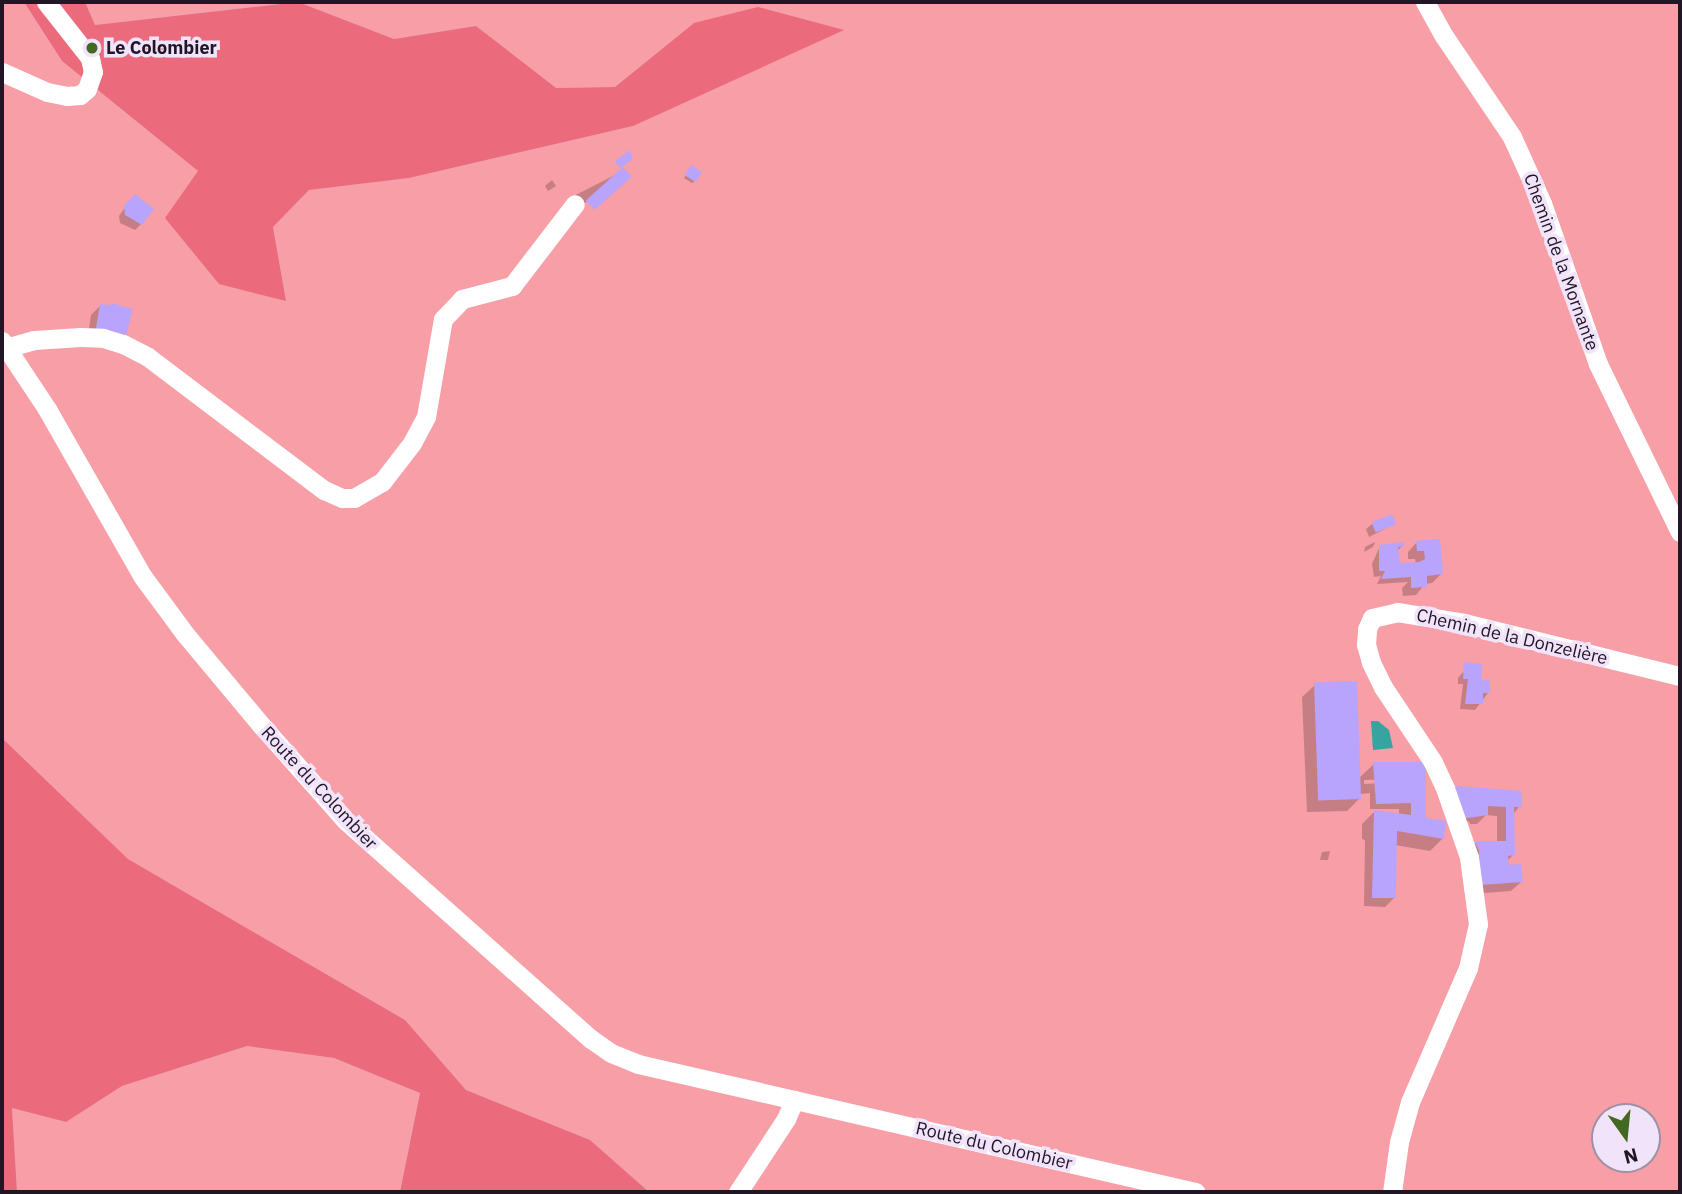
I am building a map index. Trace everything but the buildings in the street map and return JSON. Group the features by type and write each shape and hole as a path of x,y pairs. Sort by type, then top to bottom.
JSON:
{"street":[{"path":"2,72 67,96 80,95 87,89 93,72 90,58 46,2"},
{"name":"Chemin de la Mornante","path":"1425,2 1444,36 1512,136 1542,203 1598,364 1680,531"},
{"name":"Route du Colombier","path":"575,204 512,286 462,299 443,319 426,417 412,443 382,482 355,498 342,498 324,490 148,357 123,344 80,337 4,345 47,409 150,587 245,706 354,829 568,1020 611,1053 638,1063 1195,1192"},
{"name":"Chemin de la Donzelière","path":"1392,1192 1410,1102 1468,968 1478,924 1469,857 1445,788 1433,762 1383,687 1371,662 1366,645 1371,618 1397,612 1464,624 1680,676"},
{"path":"738,1192 786,1119 794,1100"}],"shaded area":[{"path":"2,2 24,2 62,61 198,171 286,301 273,227 309,190 409,178 633,126 694,23 615,87 555,88 476,26 394,39 298,2 1680,2 1680,1192 649,1192 590,1140 466,1090 405,1020 128,859 2,738"},
{"path":"24,2 85,2 95,25 298,2 394,39 476,26 556,88 615,87 694,23 758,7 844,30 633,126 409,178 309,190 273,227 286,301 219,284 165,218 198,171 62,61"},
{"path":"85,2 298,2 95,25"},
{"path":"1371,721 1378,721 1389,730 1393,748 1373,750"},
{"path":"2,738 128,859 405,1020 466,1090 590,1140 649,1192 400,1192 420,1093 334,1058 247,1046 122,1086 66,1122 12,1108 17,1192 2,1192"},
{"path":"247,1046 334,1058 420,1093 400,1192 17,1192 12,1108 66,1122 122,1086"}],"place":[{"name":"Le Colombier","path":"92,48"}]}
